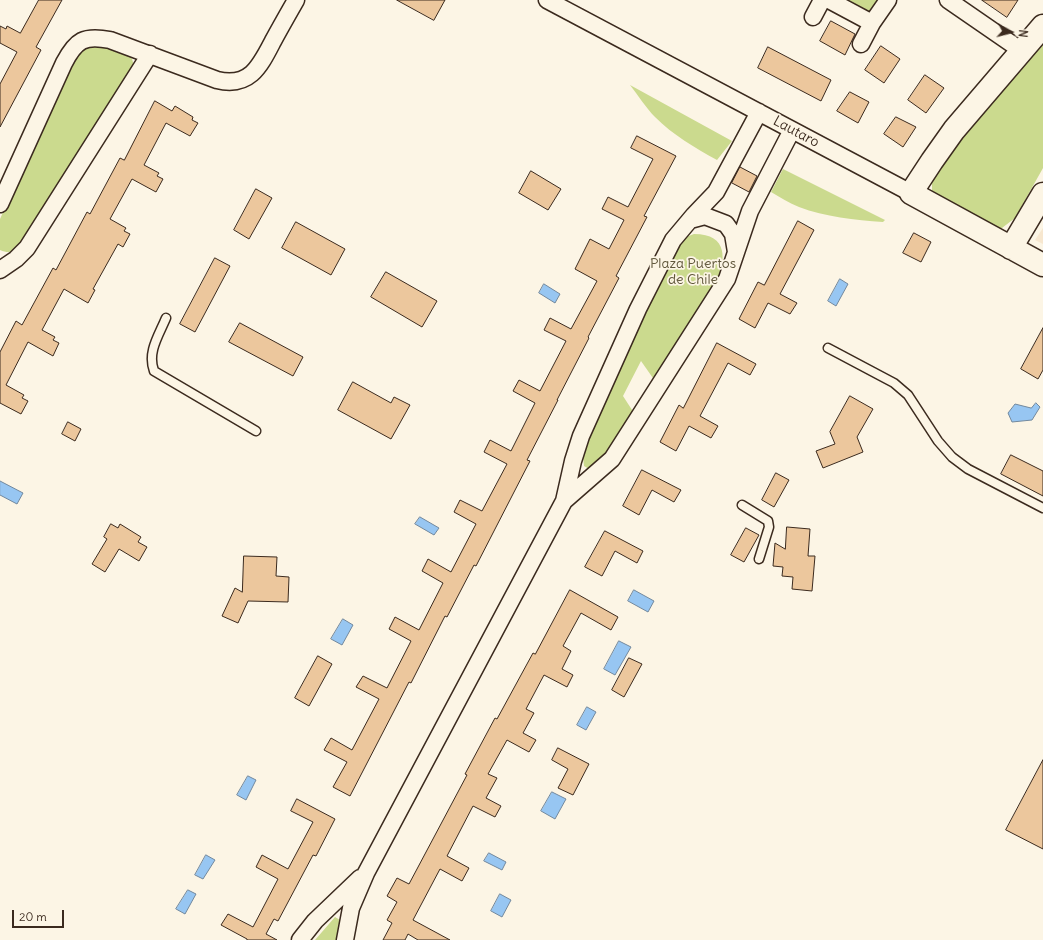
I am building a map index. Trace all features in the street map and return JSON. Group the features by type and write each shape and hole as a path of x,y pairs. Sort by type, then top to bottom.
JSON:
{"street":[{"path":"0,204 64,63 73,48 78,43 84,39 100,38 117,42 217,80 225,82 242,80 249,76 260,65 296,0"},
{"name":"Lautaro","path":"548,0 1043,265"},
{"path":"813,17 822,0"},
{"path":"829,0 872,23"},
{"path":"861,44 872,23 888,0"},
{"path":"948,0 1022,51"},
{"path":"911,193 932,160 954,130 1043,26"},
{"path":"0,270 16,259 27,248 150,54"},
{"path":"344,940 351,908 366,873 564,501 573,461 581,436 638,309 673,240 716,192 759,112"},
{"path":"564,501 612,459 727,279 750,211 792,130"},
{"path":"1011,248 1043,194"},
{"path":"690,220 705,216 726,224 733,234 736,252"},
{"path":"0,256 16,259"},
{"path":"300,940 315,922 366,873"}],"lane":[{"path":"166,318 152,351 151,363 154,371 256,431"},
{"path":"828,348 894,383 908,394 938,441 952,457 968,469 1043,508"},
{"path":"742,505 768,521 769,528 759,558"}],"shaded area":[{"path":"1043,228 1043,244 1035,240"}],"green space":[{"path":"836,0 883,0 870,20"},
{"path":"1043,33 1043,168 1015,218 1002,228 996,229 935,197 932,190 932,183 939,168 963,135"},
{"path":"98,44 128,54 132,59 134,66 21,246 11,252 0,250 0,219 71,63 79,50"},
{"path":"630,85 732,141 717,160 684,141 662,124 648,110"},
{"path":"783,169 885,220 883,222 840,218 792,204 771,192"},
{"name":"Plaza Puertos de Chile","path":"694,234 714,238 722,250 722,266 716,285 655,381 641,361 623,396 634,413 604,460 589,469 584,466 583,456 592,428 672,252 686,237"},
{"path":"335,917 340,920 341,923 339,940 315,940"}],"water":[{"path":"840,279 848,284 836,306 828,301"},
{"path":"544,284 560,294 555,303 539,293"},
{"path":"1036,403 1040,407 1032,420 1012,422 1008,413 1015,404 1031,408"},
{"path":"0,481 23,493 17,504 0,495"},
{"path":"420,517 439,528 434,535 415,524"},
{"path":"634,590 654,601 648,612 628,601"},
{"path":"343,619 353,625 342,645 331,639"},
{"path":"619,641 631,647 615,675 604,669"},
{"path":"587,707 596,712 586,730 577,725"},
{"path":"248,776 256,780 246,800 237,795"},
{"path":"552,792 566,799 555,819 541,811"},
{"path":"489,853 506,862 502,870 484,861"},
{"path":"206,855 215,860 203,879 195,875"},
{"path":"188,890 196,894 185,914 176,909"},
{"path":"500,894 511,900 502,917 491,911"}],"building":[{"path":"39,0 62,0 36,47 41,50 0,127 0,84 17,52 0,43 0,26 6,29 7,26 20,33"},
{"path":"397,0 445,0 434,20"},
{"path":"982,0 1018,0 1007,17"},
{"path":"831,21 855,34 845,55 820,41"},
{"path":"881,46 900,59 884,83 865,70"},
{"path":"768,47 831,80 821,101 758,68"},
{"path":"925,75 944,88 926,113 908,100"},
{"path":"850,92 869,102 858,123 837,111"},
{"path":"155,101 172,111 175,106 193,117 192,120 198,123 190,136 166,123 144,165 159,173 157,176 163,179 156,192 132,179 110,219 126,228 124,231 130,234 123,247 118,244 93,289 95,290 88,303 64,289 42,330 55,337 53,340 59,343 53,356 28,342 6,385 24,395 22,398 28,401 21,414 0,403 0,352 16,321 22,325 53,268 56,270 87,212 90,214 120,158 124,160"},
{"path":"896,117 916,127 903,147 884,134"},
{"path":"637,136 676,156 644,216 647,217 616,276 619,278 527,460 530,461 476,566 474,565 447,617 445,616 411,683 409,682 350,796 333,787 347,762 324,750 331,738 352,750 379,699 356,687 363,676 387,688 411,641 389,629 395,617 419,630 443,583 422,571 428,559 451,572 476,524 454,512 460,500 482,511 507,464 484,452 490,440 511,451 535,403 513,391 519,380 540,391 566,341 544,330 550,318 571,329 597,281 575,269 590,239 609,249 624,220 602,209 608,197 628,207 653,159 631,148"},
{"path":"740,167 757,176 749,192 732,183"},
{"path":"531,171 561,189 548,210 519,193"},
{"path":"256,189 272,198 249,239 234,230"},
{"path":"798,221 814,230 780,294 797,303 790,314 768,303 755,328 739,319 758,282 764,285"},
{"path":"296,222 345,249 331,275 282,248"},
{"path":"914,233 931,242 921,262 903,253"},
{"path":"215,258 230,266 195,332 180,324"},
{"path":"386,272 437,301 422,327 371,297"},
{"path":"240,323 303,357 293,376 229,342"},
{"path":"1043,328 1043,370 1038,379 1021,369"},
{"path":"717,343 756,364 750,375 728,363 700,416 718,426 711,438 689,426 676,451 660,442 679,405 683,408"},
{"path":"353,382 391,403 394,397 410,405 391,439 338,410"},
{"path":"850,396 873,409 857,437 863,452 823,468 816,451 835,444 830,432"},
{"path":"68,422 81,429 75,441 62,434"},
{"path":"1011,455 1043,471 1043,496 1001,474"},
{"path":"642,470 681,490 674,502 652,490 639,515 623,506"},
{"path":"776,473 789,480 774,507 762,500"},
{"path":"111,524 118,528 120,524 141,537 138,542 147,547 139,561 119,549 105,572 92,564 107,539 104,537"},
{"path":"787,527 810,529 808,556 815,556 812,591 792,589 793,577 782,576 783,567 773,566 775,543 785,549"},
{"path":"746,528 759,535 744,562 731,555"},
{"path":"605,531 643,551 637,563 615,551 602,576 585,567"},
{"path":"244,556 277,557 276,576 289,577 288,602 248,601 238,623 222,616 235,588 242,592"},
{"path":"570,590 618,617 611,630 581,613 563,646 571,651 562,669 573,675 567,687 544,675 526,709 534,713 523,733 536,740 529,752 507,740 488,774 497,778 486,798 501,806 495,817 473,806 447,856 469,868 462,881 440,869 413,920 450,940 418,940 408,934 405,940 383,940 392,923 387,920 397,902 387,896 397,878 409,884 467,775 465,774 495,718 497,719"},
{"path":"318,656 332,664 309,706 295,698"},
{"path":"629,658 642,664 624,697 612,690"},
{"path":"558,748 589,764 573,795 558,788 568,769 552,760"},
{"path":"1043,760 1043,849 1006,830"},
{"path":"297,799 335,819 316,856 313,855 278,921 274,919 266,934 277,940 247,940 221,925 228,914 253,927 278,879 256,867 262,855 288,869 313,822 291,811"}]}
